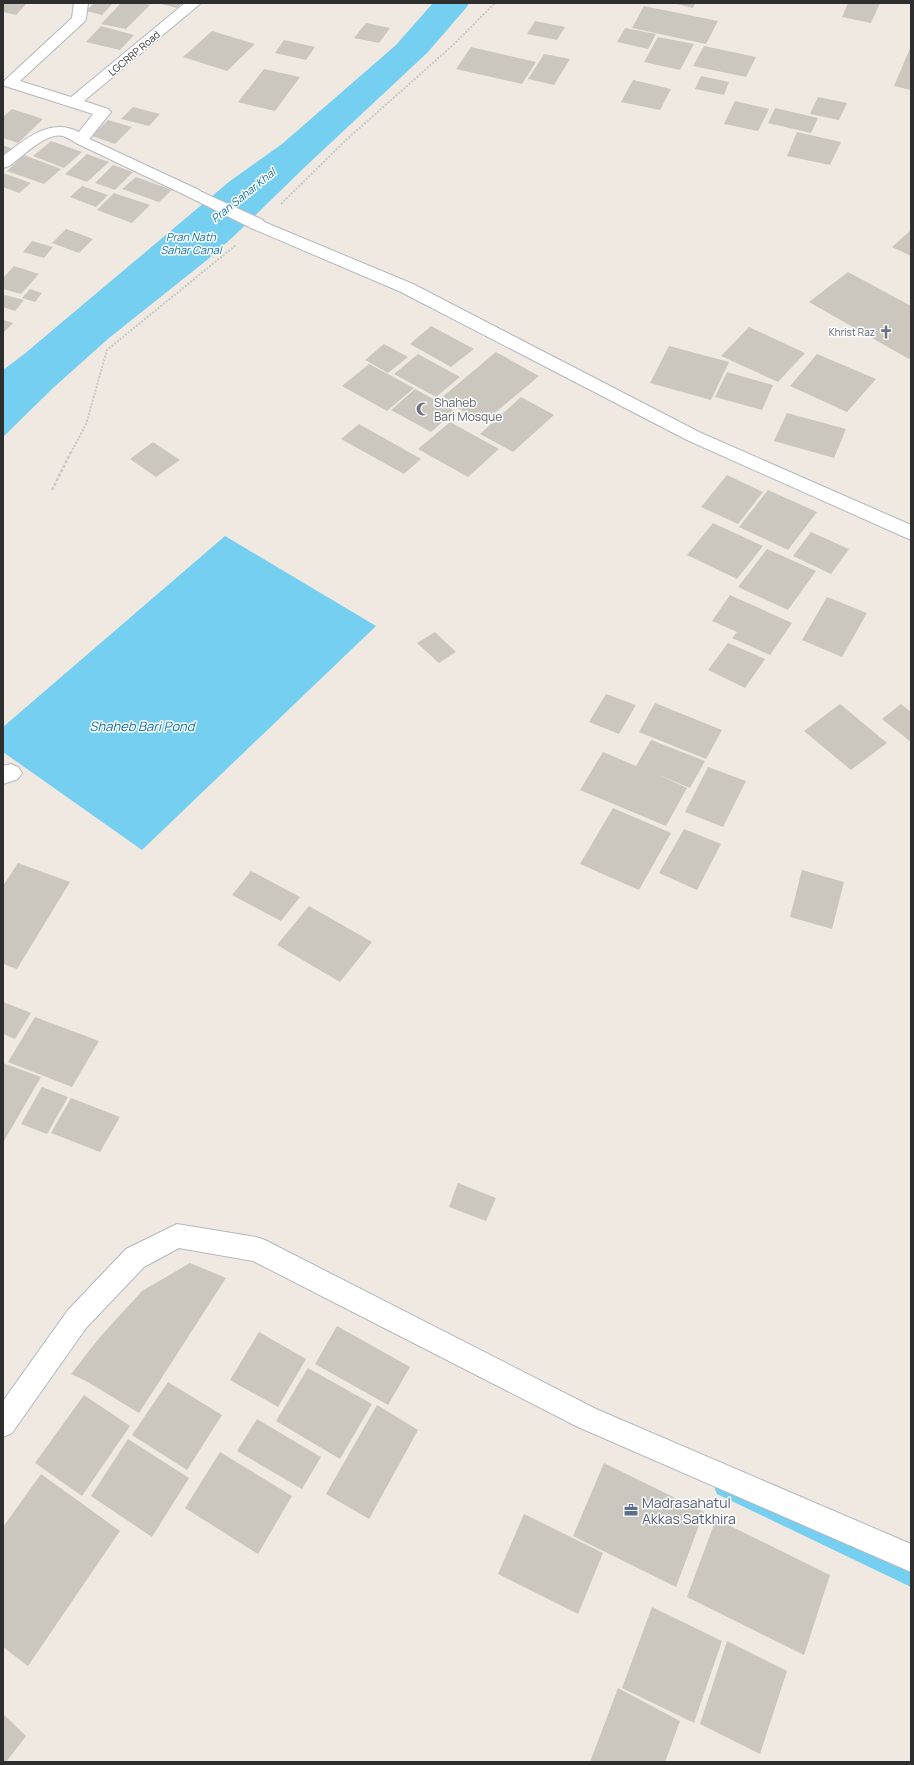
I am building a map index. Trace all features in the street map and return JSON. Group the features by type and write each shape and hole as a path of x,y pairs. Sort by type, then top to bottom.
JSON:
{"street":[{"path":"81,3 79,19 10,84 103,112 81,140"},
{"name":"LGCRRP Road","path":"73,103 194,3"},
{"path":"3,163 40,136 51,132 65,132 257,224 407,288 693,436 911,533"},
{"path":"3,1424 77,1319 135,1258 177,1236 256,1249 587,1418 911,1558"}],"water":[{"name":"Pran Nath Sahar Canal","path":"433,3 469,3 427,53 307,165 234,236 207,260 109,338 53,388 3,437 3,370 23,355 230,181 282,144 396,45"},
{"name":"Shaheb Bari Pond","path":"225,536 376,626 142,850 3,752 3,727"}],"building":[{"path":"3,3 27,3 16,15 3,12"},
{"path":"94,3 113,3 102,15 86,11"},
{"path":"121,3 143,3 150,5 126,29 101,24"},
{"path":"157,3 182,3 177,8"},
{"path":"673,3 695,3 693,8"},
{"path":"848,3 880,3 871,23 842,17"},
{"path":"644,6 718,21 706,44 632,28"},
{"path":"535,21 565,27 557,40 527,34"},
{"path":"366,23 390,28 379,43 354,38"},
{"path":"101,26 134,35 120,50 86,42"},
{"path":"625,28 656,34 648,49 617,42"},
{"path":"212,31 255,44 227,71 183,57"},
{"path":"658,37 694,44 680,70 644,62"},
{"path":"284,40 315,47 306,60 275,53"},
{"path":"704,46 756,57 746,77 693,66"},
{"path":"911,46 911,90 894,86"},
{"path":"471,47 536,62 522,84 456,69"},
{"path":"544,54 570,59 554,85 528,79"},
{"path":"264,69 300,77 275,111 238,102"},
{"path":"701,76 729,82 724,95 695,89"},
{"path":"633,80 671,89 660,110 621,102"},
{"path":"818,97 847,103 839,120 810,114"},
{"path":"735,101 769,109 758,131 724,124"},
{"path":"133,107 160,114 149,126 121,119"},
{"path":"775,108 818,118 811,133 768,123"},
{"path":"12,109 43,119 18,143 3,138 3,117"},
{"path":"108,120 132,127 115,144 92,136"},
{"path":"797,132 841,142 830,165 787,156"},
{"path":"51,141 82,152 64,168 33,156"},
{"path":"3,145 13,149 3,157"},
{"path":"87,154 109,162 87,182 65,174"},
{"path":"24,155 61,169 44,184 7,171"},
{"path":"113,165 133,172 115,190 95,183"},
{"path":"3,173 31,183 19,193 3,187"},
{"path":"136,177 172,190 159,202 122,189"},
{"path":"82,186 108,195 96,207 70,197"},
{"path":"114,193 150,205 132,223 97,210"},
{"path":"66,229 93,239 79,253 52,243"},
{"path":"911,230 911,256 892,247"},
{"path":"32,241 53,247 44,258 23,252"},
{"path":"14,266 39,274 21,294 3,289 3,278"},
{"name":"Khrist Raz","path":"848,272 911,306 911,357 909,359 809,302"},
{"path":"30,289 42,293 35,302 22,298"},
{"path":"5,295 24,300 15,311 3,307 3,297"},
{"path":"3,320 13,323 3,333"},
{"path":"431,326 474,349 451,367 410,344"},
{"path":"749,327 805,353 778,382 721,356"},
{"path":"384,344 408,357 388,373 365,360"},
{"path":"669,346 729,362 711,400 650,383"},
{"path":"496,352 539,376 484,422 440,399"},
{"path":"418,354 460,377 436,397 394,374"},
{"path":"817,354 876,379 847,412 790,386"},
{"path":"369,364 414,388 387,411 342,386"},
{"path":"727,372 773,385 762,410 715,397"},
{"path":"415,389 455,411 431,432 391,410"},
{"path":"521,397 554,415 513,452 480,434"},
{"path":"787,413 846,429 834,458 774,441"},
{"path":"450,422 499,449 468,477 418,449"},
{"path":"359,424 421,459 404,474 341,439"},
{"path":"153,442 180,460 156,477 130,459"},
{"path":"727,475 763,492 738,524 701,507"},
{"path":"768,490 817,512 788,550 739,527"},
{"path":"713,523 763,546 737,579 687,555"},
{"path":"811,532 849,549 831,574 793,556"},
{"path":"767,549 816,571 788,610 738,587"},
{"path":"730,595 792,623 770,655 732,638 737,632 712,621"},
{"path":"827,597 867,613 842,657 802,640"},
{"path":"435,632 456,652 439,663 417,643"},
{"path":"728,643 765,659 745,688 708,670"},
{"path":"606,694 636,705 619,734 589,722"},
{"path":"655,703 722,730 706,759 639,732"},
{"path":"840,704 887,743 851,770 804,731"},
{"path":"901,704 911,712 911,742 882,719"},
{"path":"651,740 705,761 690,788 657,774 687,788 666,826 580,790 603,752 636,766"},
{"path":"708,767 746,781 723,827 685,812"},
{"path":"613,808 671,833 639,890 580,864"},
{"path":"684,829 721,844 697,890 659,873"},
{"path":"18,863 70,882 17,969 3,964 3,886"},
{"path":"802,870 844,882 832,929 790,917"},
{"path":"251,871 300,897 281,921 232,895"},
{"path":"309,906 372,942 340,982 277,945"},
{"path":"3,1002 31,1013 15,1039 3,1034"},
{"path":"35,1017 99,1041 72,1087 8,1062"},
{"path":"3,1063 41,1077 4,1141 3,1140"},
{"path":"42,1087 68,1097 47,1134 21,1124"},
{"path":"71,1098 120,1117 100,1152 51,1133"},
{"path":"458,1183 496,1198 486,1221 449,1207"},
{"path":"190,1263 226,1278 139,1413 86,1381 71,1374 100,1337 142,1291"},
{"path":"337,1326 410,1367 388,1405 315,1364"},
{"path":"259,1332 306,1359 278,1407 230,1380"},
{"path":"308,1368 372,1404 340,1459 276,1421"},
{"path":"168,1382 222,1415 187,1470 132,1435"},
{"path":"84,1395 130,1426 82,1496 35,1463"},
{"path":"377,1405 418,1430 369,1519 326,1494"},
{"path":"257,1419 321,1457 302,1489 237,1451"},
{"path":"128,1439 189,1478 152,1537 91,1496"},
{"path":"220,1452 292,1496 258,1554 185,1508"},
{"path":"604,1463 704,1512 676,1587 573,1536"},
{"path":"41,1474 120,1531 28,1666 3,1647 3,1527"},
{"path":"524,1514 603,1553 578,1614 498,1574"},
{"path":"716,1519 830,1575 804,1655 687,1597"},
{"path":"652,1607 722,1641 694,1723 622,1688"},
{"path":"727,1641 787,1671 760,1754 700,1724"},
{"path":"618,1688 680,1721 665,1762 590,1762"},
{"path":"3,1714 26,1736 6,1762 3,1762"}],"waterway":[{"path":"722,1489 911,1579"}],"place":[{"name":"Khrist Raz","path":"886,332"},
{"name":"Shaheb Bari Mosque","path":"423,409"},
{"name":"Madrasahatul Akkas Satkhira","path":"631,1510"}],"water label":[{"name":"Pran Sahar Khal","path":"243,195"}]}
